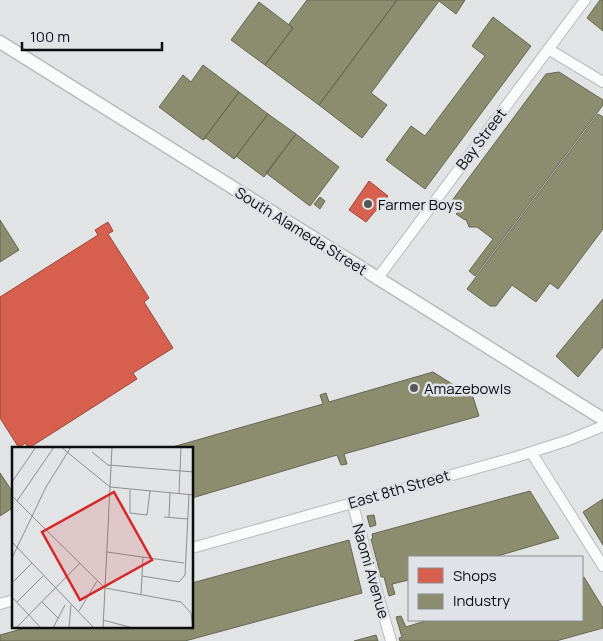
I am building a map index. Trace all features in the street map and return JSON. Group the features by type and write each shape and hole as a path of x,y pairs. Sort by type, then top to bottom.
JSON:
{"main road":[{"name":"South Alameda Street","path":"0,42 603,419"}],"street":[{"name":"Bay Street","path":"377,279 585,0"},
{"path":"548,49 603,82"},
{"name":"East 8th Street","path":"194,547 532,452 603,426"},
{"path":"532,452 603,566"},
{"name":"Naomi Avenue","path":"352,502 390,641"}],"building: Shops":[{"name":"Farmer Boys","path":"369,181 388,196 366,222 349,210"},
{"path":"108,222 113,231 108,234 149,298 144,302 173,348 133,373 137,379 31,447 25,443 18,447 0,418 0,297 98,235 95,230"}],"building: Industry":[{"path":"307,0 397,0 319,105 265,65 293,28 289,24"},
{"path":"397,0 465,0 456,14 439,1 371,93 387,105 362,138 319,105"},
{"path":"600,0 603,0 603,31 587,18"},
{"path":"259,2 293,28 265,65 231,40"},
{"path":"493,17 531,46 425,189 386,160 411,126 425,136 485,56 472,46"},
{"path":"203,65 239,92 203,140 159,107 183,75 191,82"},
{"path":"559,72 603,100 603,105 475,276 469,271 493,239 477,227 469,227 466,219 456,214 458,212 448,206 546,74"},
{"path":"239,92 268,114 234,159 206,138 203,140"},
{"path":"268,114 296,134 264,177 236,156"},
{"path":"598,114 603,117 603,229 558,289 550,283 536,302 512,285 496,306 490,306 467,289"},
{"path":"296,134 339,167 310,206 266,173"},
{"path":"320,197 325,201 320,209 314,204"},
{"path":"0,220 19,250 0,262"},
{"path":"603,299 603,347 578,377 556,356"},
{"path":"433,372 473,397 479,416 344,454 347,464 341,465 337,455 194,497 194,447 172,447 323,404 320,395 326,393 329,402"},
{"path":"0,473 12,491 12,508 0,516"},
{"path":"530,491 559,538 497,556 408,556 408,580 392,584 395,594 389,596 384,577 381,577 371,539 373,539 372,534"},
{"path":"603,499 603,545 583,512"},
{"path":"374,515 376,525 370,527 367,516"},
{"path":"349,540 362,593 185,641 0,641 0,635 25,628 194,628 194,582"},
{"path":"583,578 603,608 603,628 556,641 400,641 399,638 402,637 396,617 401,616 406,627 425,621 583,621"},
{"path":"376,635 378,641 354,641"}],"place":[{"name":"Farmer Boys","path":"368,204"},
{"name":"Amazebowls","path":"414,388"}]}
